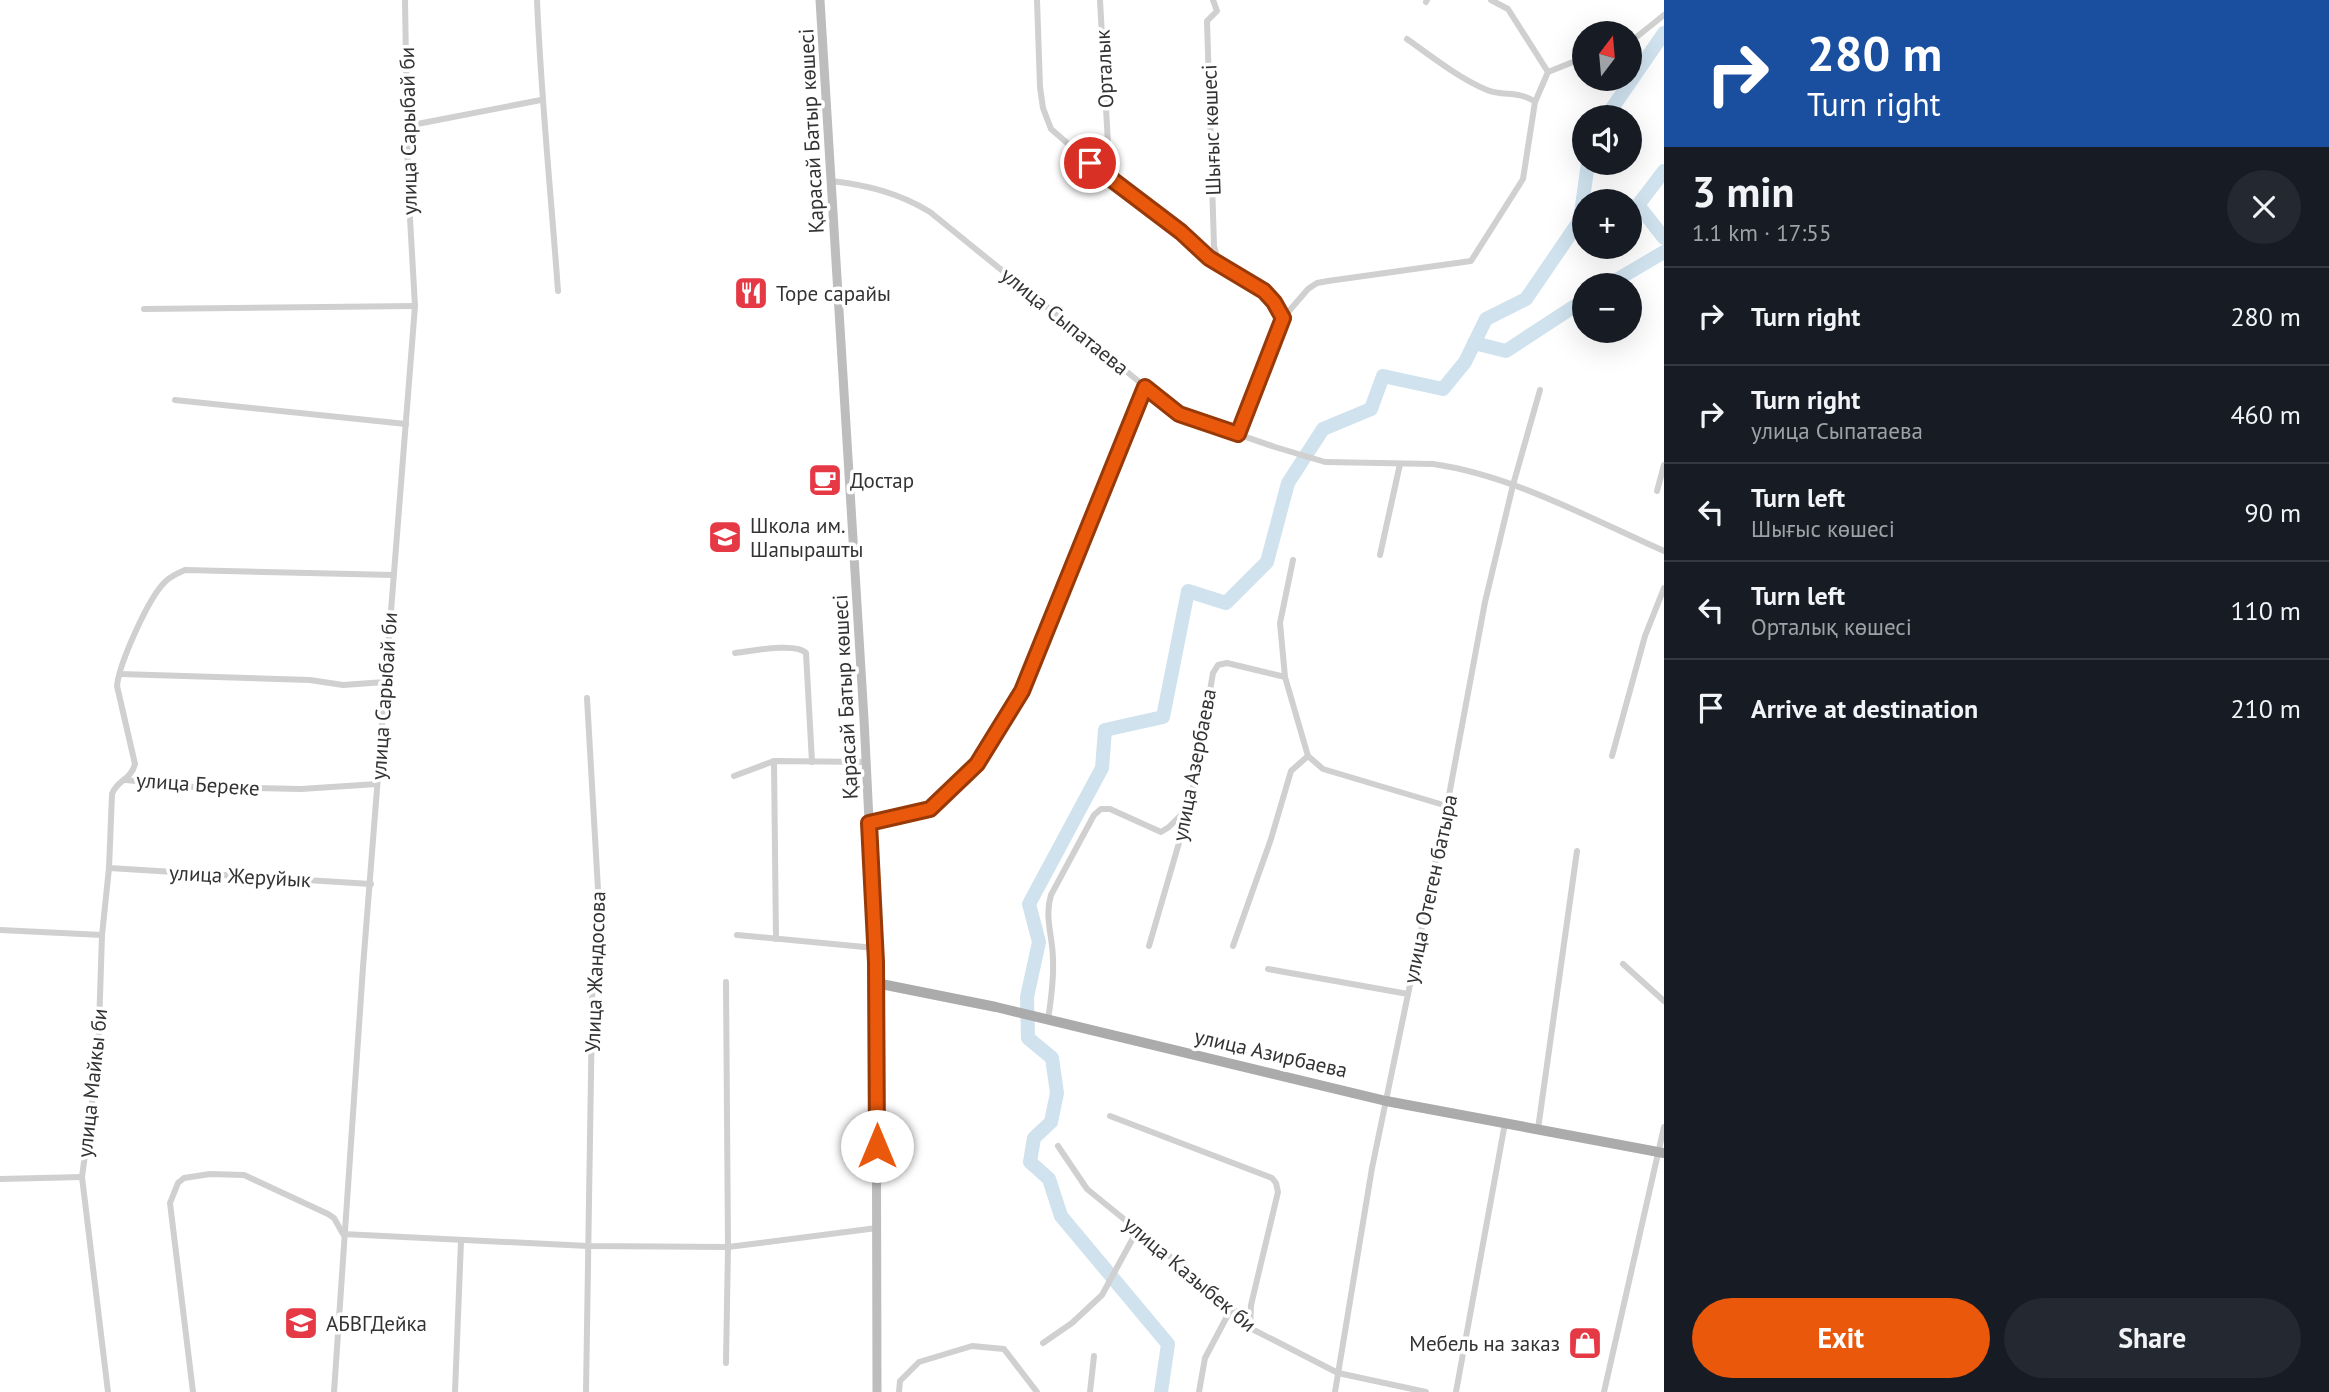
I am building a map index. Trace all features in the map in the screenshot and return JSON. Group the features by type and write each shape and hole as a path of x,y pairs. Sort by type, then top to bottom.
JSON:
{"main road":[{"name":"Қарасай Батыр көшесі","path":"820,0 876,948 877,1392"},
{"name":"улица Азирбаева","path":"876,983 996,1007 1386,1101 1661,1152"}],"street":[{"name":"улица Сарыбай би","path":"334,1392 343,1234 415,306 407,126 405,0"},
{"path":"537,0 541,100 548,154 558,291"},
{"path":"1037,0 1040,87 1048,124 1110,180 1167,220 1199,251 1264,291 1283,318"},
{"name":"Орталык","path":"1100,0 1110,180"},
{"name":"Шығыс көшесі","path":"1213,0 1217,11 1207,21 1214,246 1219,264"},
{"path":"1491,0 1508,9"},
{"path":"1501,0 1548,72"},
{"path":"1642,33 1664,15"},
{"path":"1407,39 1436,60 1489,91 1526,95 1535,102"},
{"path":"1238,434 1283,318 1308,289 1317,283 1471,261 1523,179 1535,102 1548,72 1572,62"},
{"path":"407,126 541,100"},
{"name":"улица Сыпатаева","path":"831,181 866,185 911,200 930,212 1179,414 1314,459 1346,463 1451,466 1513,485 1664,551"},
{"path":"144,309 415,306"},
{"path":"869,823 930,809 977,764 1022,691 1145,387"},
{"name":"улица Отеген батыра","path":"1335,1392 1372,1168 1447,806 1485,602 1513,485 1541,390"},
{"path":"175,400 405,424"},
{"path":"1380,555 1400,464"},
{"path":"1657,491 1664,465"},
{"path":"1293,560 1280,623 1285,677 1308,756 1323,769 1447,806"},
{"name":"улица Береке","path":"127,780 135,764 117,686 151,602 164,583 185,570 394,575"},
{"path":"1612,756 1645,636 1664,588"},
{"path":"735,653 792,647 802,648 806,653 812,761"},
{"name":"улица Азербаева","path":"1149,946 1190,806 1213,673 1218,665 1227,663 1285,677"},
{"path":"120,674 310,680 344,685 385,682"},
{"name":"Улица Жандосова","path":"586,1392 593,947 600,924 587,698"},
{"path":"1233,946 1271,839 1291,771 1308,756"},
{"path":"734,776 775,761 866,762"},
{"path":"775,761 776,939"},
{"name":"улица Береке","path":"127,780 194,787 301,789 377,784"},
{"name":"улица Майкы би","path":"108,1392 82,1177 98,1057 102,935 109,869 112,794 116,786 127,780"},
{"path":"1044,1019 1054,976 1046,908 1094,815 1101,810 1111,809 1161,831 1169,827 1190,806"},
{"path":"1538,1129 1577,851"},
{"name":"улица Жеруйык","path":"109,869 371,884"},
{"path":"0,930 102,935"},
{"path":"737,935 876,948"},
{"path":"1623,964 1664,1001"},
{"path":"1268,969 1408,994"},
{"path":"726,982 726,1363"},
{"path":"1110,1116 1272,1178 1276,1184 1278,1192 1251,1305 1250,1328"},
{"path":"1456,1392 1505,1123"},
{"path":"1604,1392 1661,1152 1664,1126"},
{"name":"улица Казыбек би","path":"1058,1146 1087,1189 1233,1307 1250,1328 1338,1373 1426,1392"},
{"path":"193,1392 170,1203 180,1181 210,1174 251,1177 328,1214 334,1218 343,1234 588,1246 728,1247 877,1228"},
{"path":"0,1179 82,1177"},
{"path":"1042,1343 1072,1323 1102,1295 1138,1229"},
{"path":"455,1392 461,1241"},
{"path":"1199,1392 1205,1358 1233,1307"},
{"path":"899,1392 900,1381 919,1362 972,1346 1004,1349 1037,1392"},
{"path":"1090,1392 1094,1356"}],"waterway":[{"path":"1614,105 1664,33"},
{"path":"1664,171 1638,205 1664,238"},
{"path":"1161,1392 1168,1344 1061,1216 1049,1179 1030,1162 1034,1138 1051,1122 1057,1093 1052,1058 1028,1038 1027,997 1039,942 1029,904 1102,768 1105,730 1163,717 1188,591 1226,603 1267,562 1288,483 1323,429 1371,409 1383,376 1443,389 1465,362 1486,319 1526,299 1580,220 1586,175"},
{"path":"1628,273 1664,252"},
{"path":"1474,343 1506,351 1572,308"}],"place":[{"name":"Торе сарайы","path":"751,293"},
{"name":"Достар","path":"825,480"},
{"name":"Школа им. Шапырашты","path":"725,537"},
{"name":"АБВГДейка","path":"301,1323"},
{"name":"Мебель на заказ","path":"1585,1343"}],"route":[{"path":"877,1146 876,962 869,823 930,809 977,764 1022,691 1145,387 1179,414 1238,434 1283,318 1264,291 1199,251 1167,220 1090,163"}]}
